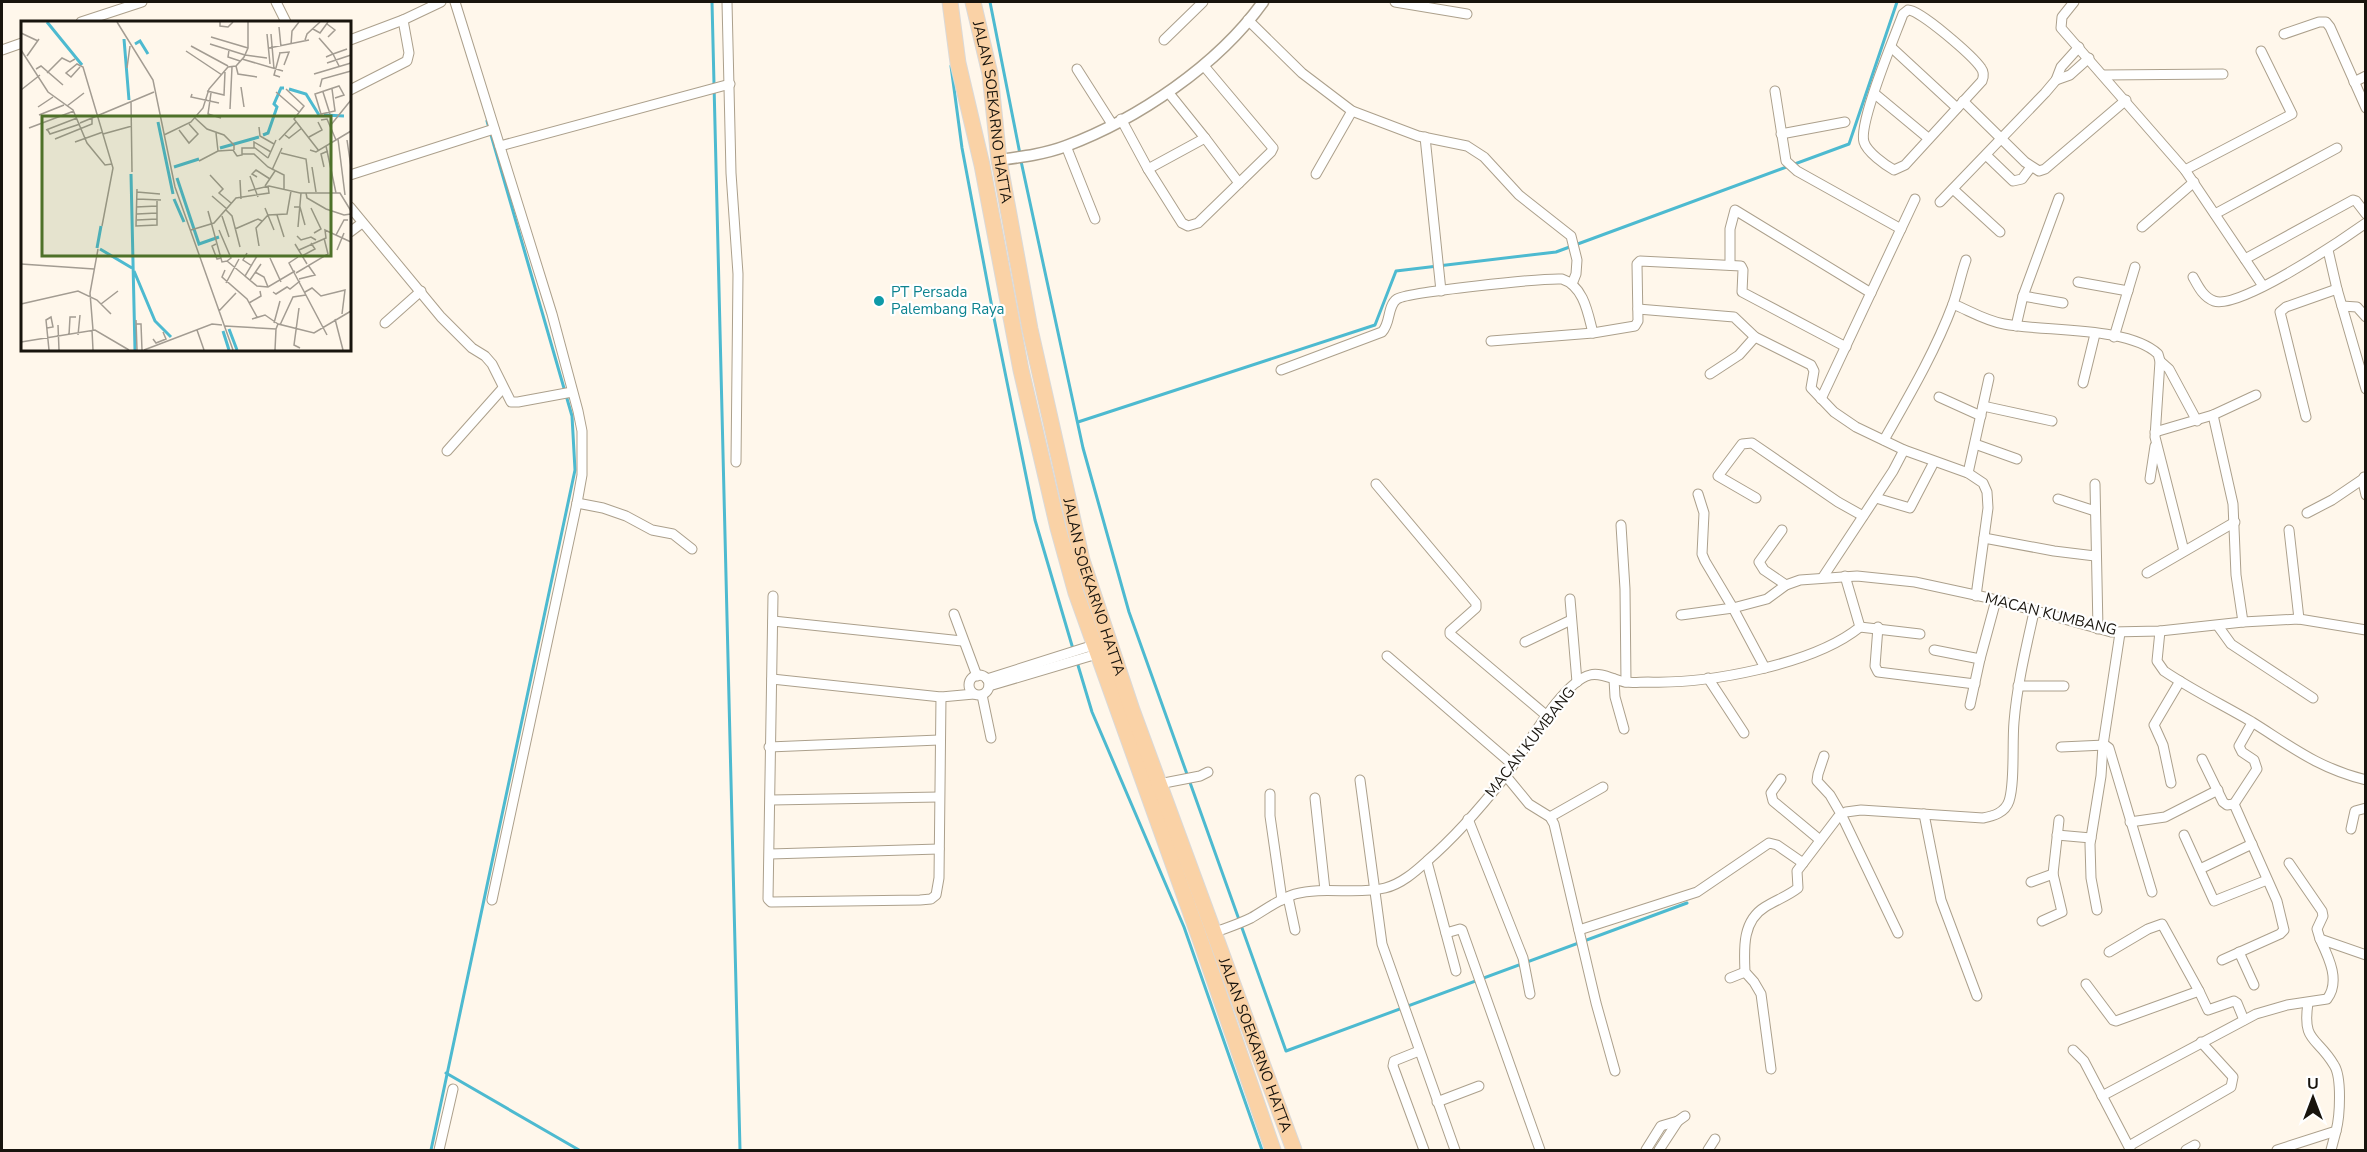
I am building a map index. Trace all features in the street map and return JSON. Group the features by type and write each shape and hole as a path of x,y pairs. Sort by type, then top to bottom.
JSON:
{"highway":[{"name":"JALAN SOEKARNO HATTA","path":"950,2 958,63 982,165 1022,370 1052,502 1090,651 1200,939 1273,1150"},
{"name":"JALAN SOEKARNO HATTA","path":"973,2 990,74 1005,159 1030,329 1089,586 1159,784 1294,1150"},
{"path":"1052,502 1068,497"}],"street":[{"path":"84,21 142,2"},
{"path":"351,40 403,20 441,2"},
{"path":"455,2 552,314 582,431 582,475 577,503 492,900"},
{"path":"728,2 727,85 738,274 736,462"},
{"path":"1164,40 1203,2"},
{"path":"1395,2 1467,14"},
{"path":"2074,2 2061,17 2062,30 2126,100 2185,170 2263,286"},
{"path":"280,3 283,21"},
{"path":"1005,159 1066,146 1116,122 1168,92 1204,66 1248,20 1257,4"},
{"path":"1908,10 1914,10 1981,68 1984,75 1982,81 1903,168 1897,170 1891,168 1869,150 1864,141 1864,125 1891,47 1903,14 1908,10"},
{"path":"351,89 407,61 409,53 403,20"},
{"path":"1248,20 1302,74 1352,111 1425,138 1467,146 1492,164 1519,195 1560,226 1573,240 1576,252 1576,274 1572,284"},
{"path":"2284,34 2319,22 2326,22 2366,108"},
{"path":"2,50 21,43"},
{"path":"1891,47 2002,138 2037,171 2044,169 2126,100"},
{"path":"1940,202 2056,80 2061,67 2079,47"},
{"path":"2185,170 2292,114 2261,51"},
{"path":"2056,80 2070,75 2089,58"},
{"path":"1077,69 1116,122 1182,223 1188,226 1198,223 1271,152 1272,145 1204,66"},
{"path":"2103,75 2223,74"},
{"path":"2354,82 2366,76"},
{"path":"500,146 727,85"},
{"path":"1775,91 1786,161 1794,169 1901,229"},
{"path":"1168,92 1239,183"},
{"path":"1875,94 1928,138"},
{"path":"1316,174 1352,111"},
{"path":"1781,134 1845,122"},
{"path":"351,174 493,129"},
{"path":"1148,169 1205,138"},
{"path":"1425,138 1441,291"},
{"path":"1066,146 1095,219"},
{"path":"2216,214 2337,147"},
{"path":"1986,155 2013,182 2022,179 2031,167"},
{"path":"2142,227 2193,182"},
{"path":"1953,189 2000,232"},
{"path":"2016,326 2023,296 2059,198"},
{"path":"1817,396 1846,347 1915,199"},
{"path":"2245,259 2353,200 2366,214"},
{"path":"351,208 460,337 492,364 511,402 571,393"},
{"path":"1730,265 1730,230 1735,210 1871,293"},
{"path":"351,231 362,223"},
{"path":"2193,277 2202,292 2214,301 2220,302 2244,295 2328,250 2366,223"},
{"path":"2328,250 2337,289 2363,369 2366,389"},
{"path":"1884,441 1917,383 1953,304 1966,260"},
{"path":"1491,341 1593,333 1635,326 1638,321 1637,264 1640,261 1742,267 1742,292 1846,347"},
{"path":"2114,337 2135,267"},
{"path":"1281,370 1382,332 1387,325 1393,304 1398,299 1441,291 1557,279 1568,281 1587,309 1593,333"},
{"path":"2079,282 2127,291"},
{"path":"2306,417 2280,312 2286,307 2337,289"},
{"path":"386,323 421,291"},
{"path":"2023,296 2063,303"},
{"path":"1953,304 1991,321 2016,326 2066,329 2140,343 2153,349 2160,356 2155,432 2184,551"},
{"path":"2342,306 2356,307 2366,317"},
{"path":"1638,309 1737,318 1755,338 1811,365 1814,370 1810,386 1817,396 1845,421 1904,450 1968,473 1983,483 1987,492 1988,508 1976,596"},
{"path":"2083,383 2095,334"},
{"path":"1710,374 1739,355 1755,338"},
{"path":"2160,361 2169,369 2196,421"},
{"path":"1968,473 1989,378"},
{"path":"447,451 504,388"},
{"path":"2155,432 2213,415 2256,395"},
{"path":"1939,398 1981,416"},
{"path":"1983,406 2052,421"},
{"path":"2213,415 2233,504 2236,575 2243,622"},
{"path":"1756,498 1718,476 1742,444 1747,442 1752,443 1863,516"},
{"path":"2150,479 2157,443"},
{"path":"1975,444 2018,459"},
{"path":"1824,577 1876,498 1904,450"},
{"path":"1876,498 1910,508 1934,462"},
{"path":"2307,513 2332,500 2364,477 2366,495"},
{"path":"1376,484 1476,603 1476,608 1450,631 1450,634 1547,716"},
{"path":"2095,484 2098,629"},
{"path":"1698,494 1704,513 1703,558 1765,668"},
{"path":"2058,499 2095,511"},
{"path":"577,503 603,508 626,516 652,530 673,534 692,549"},
{"path":"2147,573 2235,522"},
{"path":"1621,525 1625,589 1626,682"},
{"path":"1782,530 1759,562 1764,570 1786,585"},
{"path":"2289,530 2299,619"},
{"path":"1984,538 2054,551 2095,555"},
{"path":"1845,576 1860,627 1878,627 1920,634"},
{"name":"MACAN KUMBANG","path":"1681,615 1733,608 1767,599 1786,585 1800,580 1845,576 1915,582 1996,600 2034,612 2120,633 2299,619 2366,630"},
{"path":"773,596 768,899 771,902 920,900 931,899 936,895 939,849 941,697"},
{"path":"1570,599 1577,682"},
{"path":"1970,705 1996,600"},
{"path":"1771,1069 1761,994 1744,972 1744,942 1753,918 1764,908 1798,888 1797,871 1841,814 1861,810 1983,818 2000,813 2006,808 2010,794 2018,686 2034,612"},
{"path":"954,614 976,676"},
{"path":"1525,642 1571,620"},
{"path":"773,621 962,641"},
{"path":"2218,626 2231,644 2313,699"},
{"name":"MACAN KUMBANG","path":"1214,933 1234,926 1285,898 1300,893 1375,889 1395,884 1427,862 1468,819 1506,776 1547,716 1577,682 1592,674 1626,682 1708,678 1765,668 1828,645 1860,627"},
{"path":"1878,627 1875,666 1878,672 1975,684"},
{"path":"2160,631 2158,664 2180,681 2321,766 2366,780"},
{"path":"2097,910 2090,870 2091,838 2120,633"},
{"path":"1934,650 1980,658"},
{"path":"988,682 1090,651"},
{"path":"1387,656 1513,765"},
{"path":"988,682 983,676 976,676 969,684 970,690 978,694 991,738"},
{"path":"1708,678 1744,733"},
{"path":"772,679 941,697 986,692 988,682"},
{"path":"1614,680 1615,698 1624,729"},
{"path":"2171,783 2163,745 2154,725 2180,681"},
{"path":"2018,686 2064,686"},
{"path":"2234,804 2257,769 2254,760 2242,752 2239,746 2252,723"},
{"path":"769,747 939,740"},
{"path":"2061,747 2103,745 2110,750 2152,892"},
{"path":"1824,756 1817,781 1830,795 1841,814 1898,933"},
{"path":"2202,759 2225,803 2234,804"},
{"path":"1159,784 1192,778 1208,772"},
{"path":"1506,776 1529,804 1550,817 1558,838 1580,937 1615,1071"},
{"path":"1781,779 1771,793 1773,801 1820,840"},
{"path":"1360,780 1383,944 1455,1150"},
{"path":"1550,817 1603,787"},
{"path":"2130,822 2165,817 2218,790"},
{"path":"1270,794 1270,816 1285,898 1294,930"},
{"path":"771,801 939,797"},
{"path":"1315,798 1325,890"},
{"path":"2222,960 2280,934 2284,930 2282,915 2234,804"},
{"path":"2351,829 2355,811 2366,808"},
{"path":"1924,814 1941,900 1977,996"},
{"path":"1468,819 1524,962 1530,994"},
{"path":"2042,921 2062,912 2053,874 2059,820"},
{"path":"2057,836 2091,838"},
{"path":"2184,836 2214,901 2267,880"},
{"path":"1580,937 1698,892 1769,843 1777,845 1803,863"},
{"path":"2200,869 2252,844"},
{"path":"770,854 939,849"},
{"path":"1427,862 1456,970"},
{"path":"2102,1096 2256,1014 2287,1005 2327,999 2331,993 2332,977 2330,958 2317,929 2323,916 2322,911 2289,863"},
{"path":"2031,882 2053,874"},
{"path":"2109,952 2148,929 2162,924 2208,1010 2234,1001 2244,1020"},
{"path":"1446,933 1460,928 1462,930 1540,1150"},
{"path":"2320,939 2366,955"},
{"path":"2239,952 2253,985"},
{"path":"1730,978 1744,972"},
{"path":"2086,984 2116,1021 2199,991"},
{"path":"2308,1003 2306,1021 2310,1036 2333,1062 2338,1075 2338,1122 2331,1150"},
{"path":"2073,1050 2084,1061 2130,1148 2231,1088 2233,1077 2201,1042"},
{"path":"1419,1051 1394,1061 1393,1066 1424,1150"},
{"path":"1437,1102 1479,1086"},
{"path":"439,1150 453,1089"},
{"path":"1646,1150 1661,1126 1681,1118 1659,1150"},
{"path":"2277,1150 2336,1131"},
{"path":"1708,1150 1715,1139"}],"waterway":[{"path":"712,2 740,1150"},
{"path":"990,2 1020,154"},
{"path":"1078,422 1375,325 1396,271 1556,252 1849,144 1897,2"},
{"path":"951,66 962,148 1035,520 1073,649"},
{"path":"431,1150 575,470 572,416 487,121"},
{"path":"1021,161 1083,448 1129,612 1286,1051 1687,903"},
{"path":"1077,662 1092,712 1184,927 1262,1150"},
{"path":"446,1073 579,1150"}],"place":[{"name":"PT Persada Palembang Raya","path":"879,301"}]}
